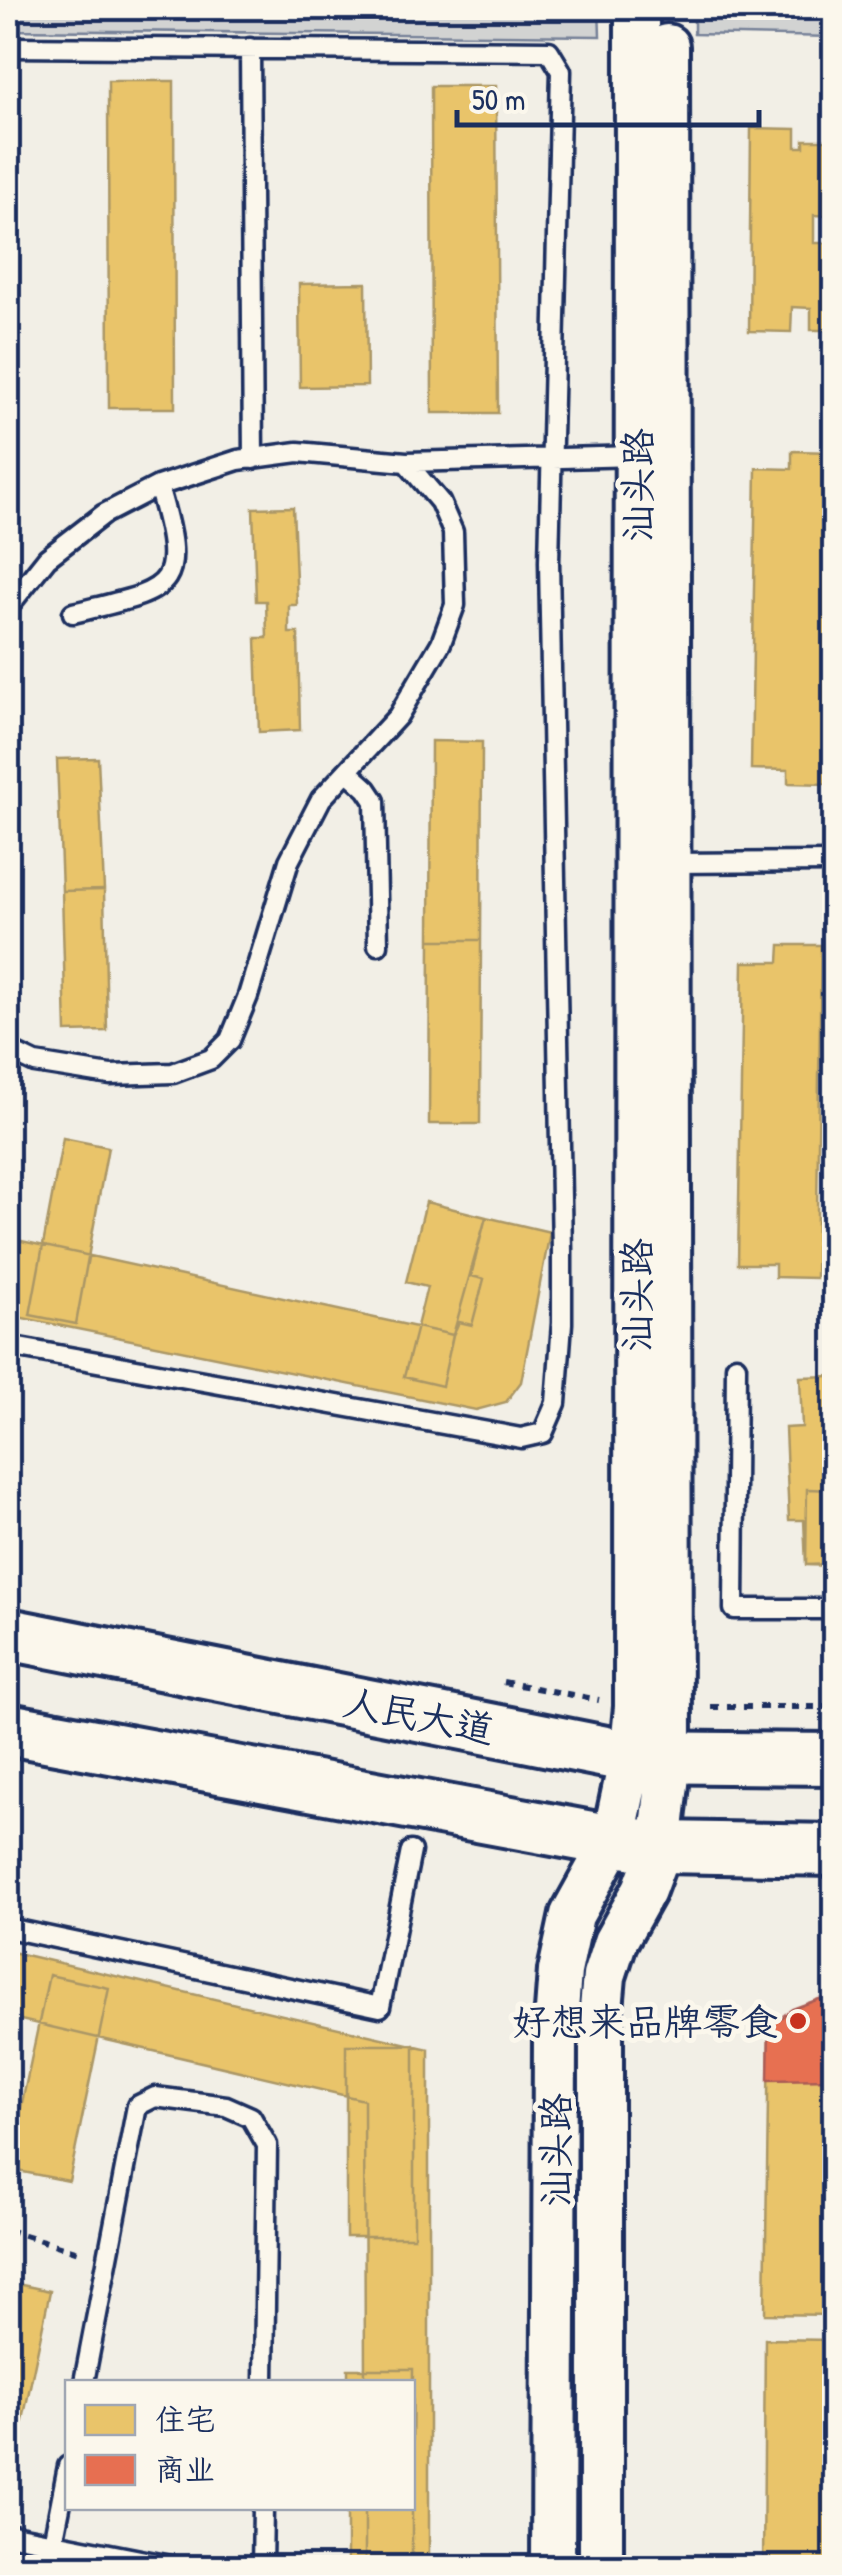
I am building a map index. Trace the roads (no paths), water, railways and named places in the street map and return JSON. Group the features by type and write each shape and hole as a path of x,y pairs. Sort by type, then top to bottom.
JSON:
{"main road":[{"name":"人民大道","path":"8,1634 650,1757 834,1758"},
{"path":"8,1729 636,1844 834,1850"}],"street":[{"name":"汕头路","path":"601,2568 601,2010 604,1976 616,1942 644,1890 636,1844 650,1757 653,1707 668,863 637,8"},
{"name":"汕头路","path":"653,1707 652,456 666,8"},
{"name":"汕头路","path":"553,2568 555,2037 560,1971 572,1915 636,1844"}],"lane":[{"path":"8,47 549,51 561,71 549,562 562,1323 556,1402 543,1433 521,1438 8,1346"},
{"path":"250,48 253,458"},
{"path":"8,607 47,558 104,514 158,486 253,458 298,452 406,462 652,456"},
{"path":"8,1050 36,1063 110,1075 173,1073 211,1059 230,1040 248,996 290,861 321,799 398,716 441,643 456,605 454,532 440,502 406,462"},
{"path":"73,613 156,591 173,567 173,537 158,486"},
{"path":"347,771 368,788 375,802 378,946"},
{"path":"668,863 834,862"},
{"path":"736,1366 734,1609 834,1609"},
{"path":"8,1928 380,2006 411,1851"},
{"path":"84,2380 137,2106 155,2097 226,2106 251,2117 267,2145 264,2380"},
{"path":"53,2543 65,2481"},
{"path":"262,2568 263,2510"},
{"path":"8,2534 181,2568"}],"place":[{"name":"好想来品牌零食","path":"798,2021"}]}
